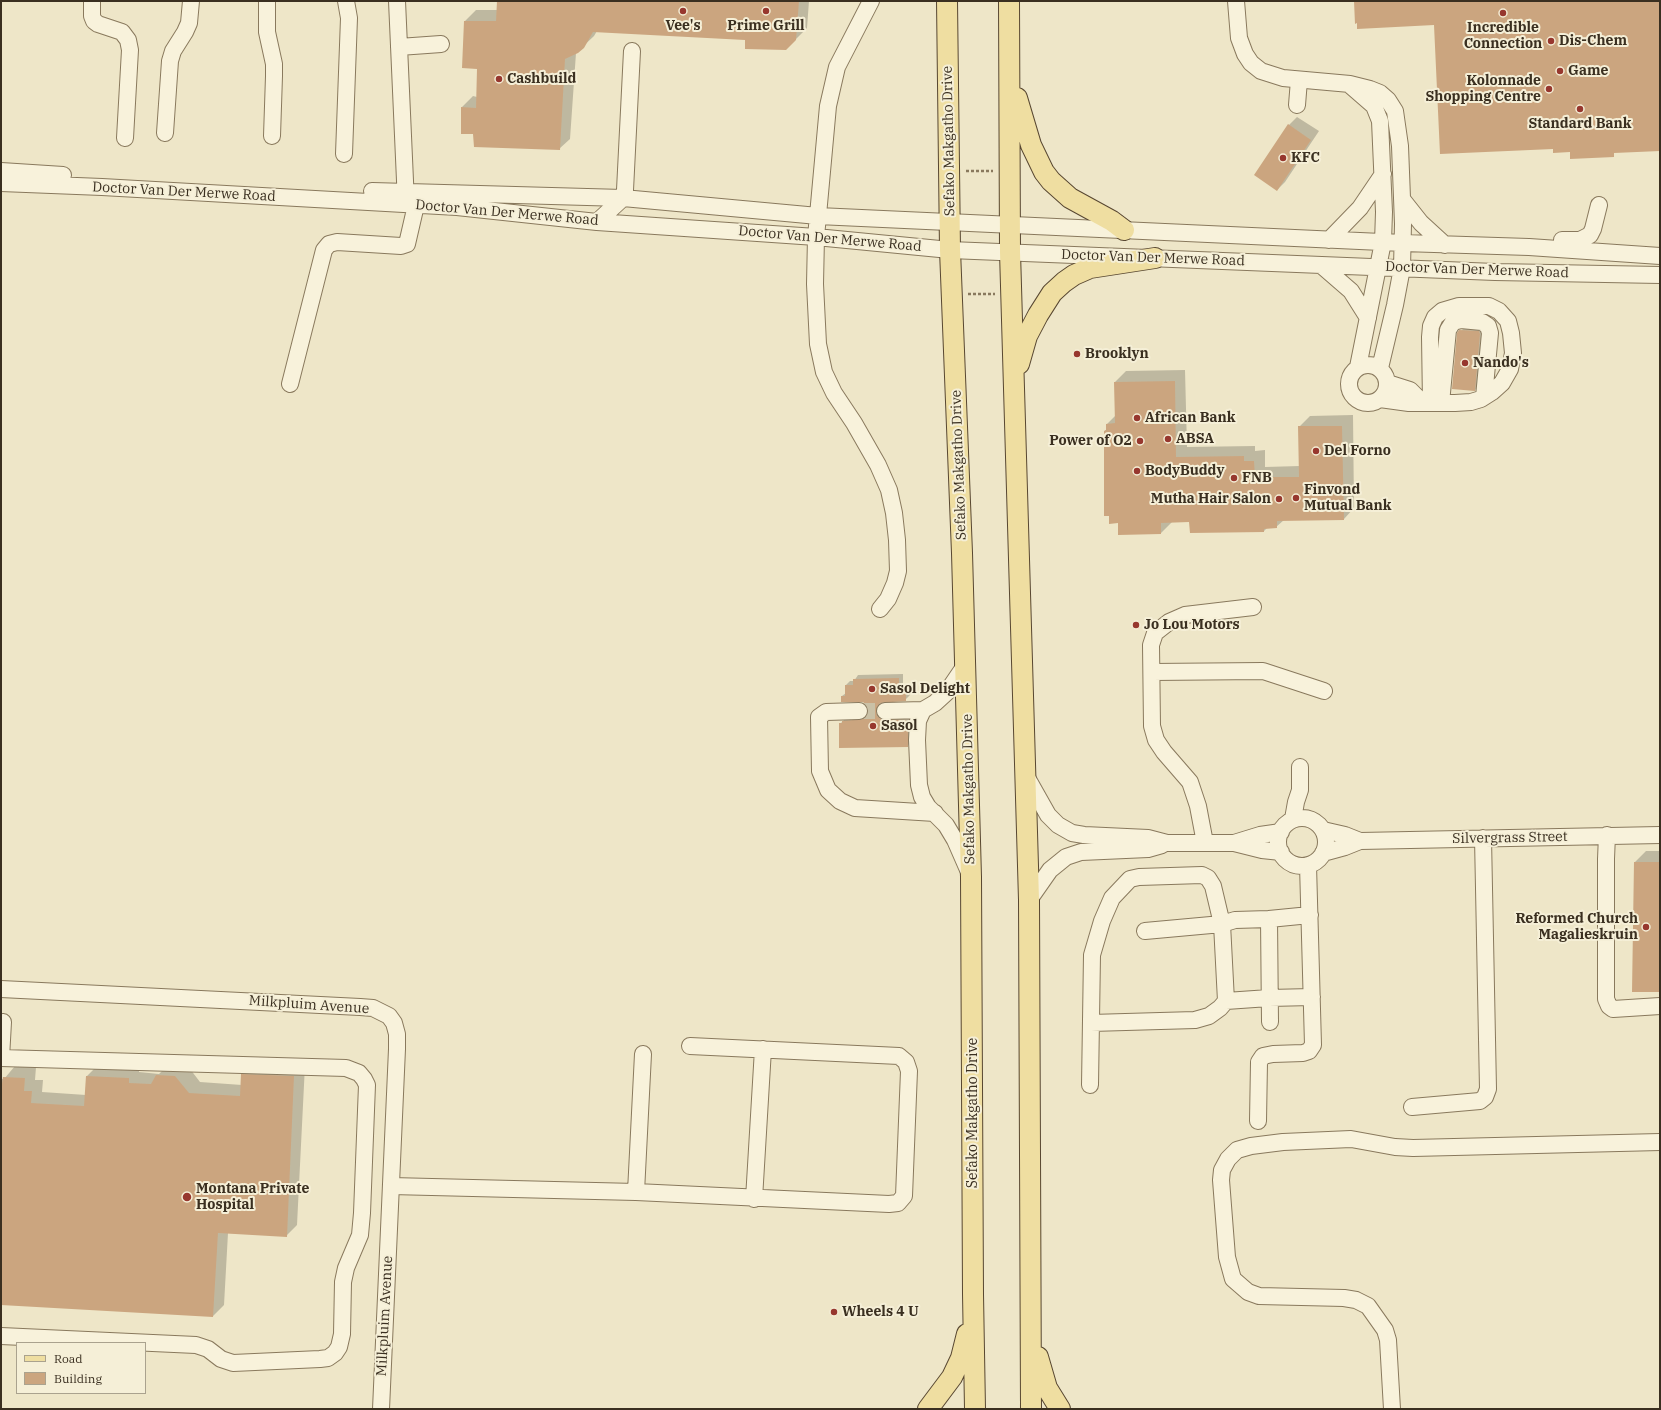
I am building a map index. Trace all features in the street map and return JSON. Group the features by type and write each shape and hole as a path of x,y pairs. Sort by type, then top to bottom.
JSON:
{"main road":[{"name":"Sefako Makgatho Drive","path":"948,1 950,250 966,664 971,877 975,1409"},
{"path":"1009,1 1010,252 1029,900 1031,1409"},
{"path":"1010,65 1027,136 1044,172 1056,186 1070,198 1112,221 1124,230"},
{"path":"1014,382 1024,344 1030,329 1045,303 1064,282 1079,272 1094,267 1154,258"},
{"path":"928,1409 947,1385 961,1358 968,1331 973,1294"},
{"path":"1030,1302 1036,1348 1043,1377 1047,1388 1060,1409"}],"street":[{"path":"92,1 92,16 94,21 98,24 122,32 128,40 130,50 125,138"},
{"path":"165,133 170,61 173,51 185,32 188,23 191,1"},
{"path":"267,1 267,32 274,64 272,136"},
{"path":"344,154 349,18 346,1"},
{"path":"290,384 324,250 329,244 337,242 401,246 407,244 409,201 397,1"},
{"path":"871,1 837,67 828,106 816,237 815,284 818,337 824,372 834,393 854,423 878,465 889,490 894,513 898,571 895,583 888,599 880,609"},
{"path":"1236,1 1239,38 1245,54 1251,63 1261,71 1271,75 1299,80 1350,84 1380,93 1388,100 1395,111 1400,146 1403,243 1402,268 1380,368"},
{"path":"399,47 441,44"},
{"path":"597,222 623,198 627,181 632,51"},
{"path":"1297,105 1299,80"},
{"path":"1350,84 1374,106 1380,121 1383,174 1384,242 1358,367"},
{"name":"Doctor Van Der Merwe Road","path":"1,171 409,201 597,222 816,237 950,250 1494,272 1660,274"},
{"path":"1330,240 1360,208 1383,174"},
{"name":"Doctor Van Der Merwe Road","path":"1,183 409,201 623,198 818,216 1330,240 1529,247 1660,256"},
{"path":"1402,199 1421,223 1445,245"},
{"path":"1529,247 1539,240 1572,241 1586,238 1593,230 1599,205"},
{"path":"1321,265 1351,291 1368,318"},
{"path":"1380,399 1409,403 1471,402 1484,397 1502,382 1510,369 1513,353 1508,321 1499,311 1489,306 1459,306 1442,311 1435,317 1432,326 1431,402"},
{"path":"1431,402 1448,330 1453,322 1461,320 1482,322 1488,326 1490,333 1484,397"},
{"path":"1369,364 1380,368 1384,372 1388,383 1387,389 1380,399 1375,402 1362,402 1352,395 1348,383 1353,371 1358,367 1369,364"},
{"path":"1388,383 1410,390 1431,402"},
{"path":"1205,843 1198,806 1190,782 1164,752 1156,740 1152,726 1152,645 1156,633 1169,622 1185,614 1253,607"},
{"path":"885,711 923,710 947,692 966,664"},
{"path":"1152,672 1263,671 1324,691"},
{"path":"923,710 917,727 919,785 924,802 946,825 955,840 971,877"},
{"path":"859,711 826,712 819,717 820,771 828,790 840,801 855,808 935,813"},
{"path":"1294,819 1296,802 1300,790 1300,767"},
{"path":"1026,776 1048,815 1054,822 1067,832 1084,836 1148,838 1167,843 1205,843 1234,842 1260,835 1280,832"},
{"path":"1300,790 1307,803 1310,819"},
{"path":"1294,819 1310,819 1323,830 1326,841 1323,853 1319,858 1308,865 1296,864 1285,858 1281,852 1279,842 1280,832 1286,824 1294,819"},
{"name":"Silvergrass Street","path":"1323,830 1345,835 1360,841"},
{"path":"1607,835 1606,999 1609,1006 1613,1008 1660,1006"},
{"name":"Silvergrass Street","path":"1323,853 1360,841 1660,835"},
{"path":"1412,1107 1480,1101 1486,1097 1488,1089 1483,838"},
{"path":"1234,842 1262,850 1281,852"},
{"path":"1029,900 1050,870 1066,857 1080,852 1148,849 1167,843"},
{"path":"1258,1121 1259,1062 1263,1056 1303,1053 1309,1051 1313,1045 1308,865"},
{"path":"1090,1085 1092,955 1102,921 1112,898 1130,879 1138,877 1202,875 1208,878 1213,886 1222,924 1226,1001 1220,1008 1209,1016 1195,1020 1091,1023"},
{"path":"1146,931 1222,924 1235,920 1269,920 1310,915"},
{"path":"1269,920 1270,1022"},
{"name":"Milkpluim Avenue","path":"1,989 360,1007 381,1011 389,1016 394,1023 397,1034 380,1409"},
{"path":"1226,1001 1312,997"},
{"path":"3,1022 1,1058 346,1068 359,1073 364,1079 367,1086 360,1235 346,1268 343,1282 342,1334 339,1347 335,1353 328,1358 320,1359 233,1363 221,1359 208,1349 196,1345 146,1343"},
{"path":"391,1186 636,1192 831,1203 894,1204 898,1203 904,1196 909,1071 906,1062 899,1056 690,1046"},
{"path":"754,1198 763,1049"},
{"path":"636,1192 643,1054"},
{"path":"1389,1406 1388,1340 1385,1330 1368,1306 1356,1300 1344,1298 1260,1296 1248,1292 1233,1279 1227,1257 1221,1180 1222,1170 1228,1159 1238,1150 1251,1146 1283,1142 1329,1140 1362,1140 1395,1147 1413,1148 1660,1142"},
{"path":"1,1336 131,1342"}],"path":[{"path":"949,171 1010,172"},
{"path":"952,294 1012,294"}],"building":[{"path":"497,1 799,1 796,40 786,50 745,49 745,40 593,32 584,48 578,53 565,59 560,150 474,147 473,134 461,134 461,107 476,108 477,69 462,68 464,21 496,21"},
{"name":"Kolonnade Shopping Centre","path":"1354,1 1660,1 1660,151 1614,153 1614,157 1570,159 1570,152 1553,153 1553,149 1440,154 1434,25 1357,29 1357,23 1355,24"},
{"name":"KFC","path":"1288,124 1311,140 1277,191 1254,175"},
{"name":"Nando's","path":"1459,330 1479,331 1480,334 1475,391 1452,389 1457,333"},
{"path":"1175,381 1176,457 1244,456 1244,461 1254,461 1255,477 1299,477 1298,426 1342,426 1344,520 1277,521 1277,528 1264,529 1264,532 1190,533 1189,522 1161,523 1161,534 1118,535 1118,523 1109,524 1109,516 1104,516 1104,431 1106,430 1106,424 1115,423 1114,382"},
{"path":"899,678 899,693 906,693 906,701 880,703 876,712 877,716 881,719 906,720 906,723 908,723 908,747 839,748 839,723 842,723 842,721 864,719 867,716 868,711 867,706 863,702 841,702 841,696 845,696 845,685 853,685 853,679"},
{"name":"Reformed Church Magalieskruin","path":"1634,862 1660,862 1660,992 1632,992"},
{"path":"241,1074 294,1076 287,1237 218,1233 213,1317 1,1305 1,1090 3,1077 25,1078 24,1091 32,1091 31,1103 84,1106 86,1076 129,1078 129,1083 151,1084 156,1075 175,1076 189,1093 240,1096"}],"tunnel":[{"path":"859,711 885,711"}],"place":[{"name":"Vee's","path":"683,11"},
{"name":"Prime Grill","path":"766,11"},
{"name":"Incredible Connection","path":"1503,13"},
{"name":"Dis-Chem","path":"1551,41"},
{"name":"Game","path":"1560,71"},
{"name":"Cashbuild","path":"499,79"},
{"name":"Kolonnade Shopping Centre","path":"1549,89"},
{"name":"Standard Bank","path":"1580,109"},
{"name":"KFC","path":"1283,158"},
{"name":"Brooklyn","path":"1077,354"},
{"name":"Nando's","path":"1465,363"},
{"name":"African Bank","path":"1137,418"},
{"name":"ABSA","path":"1168,439"},
{"name":"Power of O2","path":"1140,441"},
{"name":"Del Forno","path":"1316,451"},
{"name":"BodyBuddy","path":"1137,471"},
{"name":"FNB","path":"1234,478"},
{"name":"Finvond Mutual Bank","path":"1296,498"},
{"name":"Mutha Hair Salon","path":"1279,499"},
{"name":"Jo Lou Motors","path":"1136,625"},
{"name":"Sasol Delight","path":"872,689"},
{"name":"Sasol","path":"873,726"},
{"name":"Reformed Church Magalieskruin","path":"1646,927"},
{"name":"Montana Private Hospital","path":"187,1197"},
{"name":"Wheels 4 U","path":"834,1312"}]}
